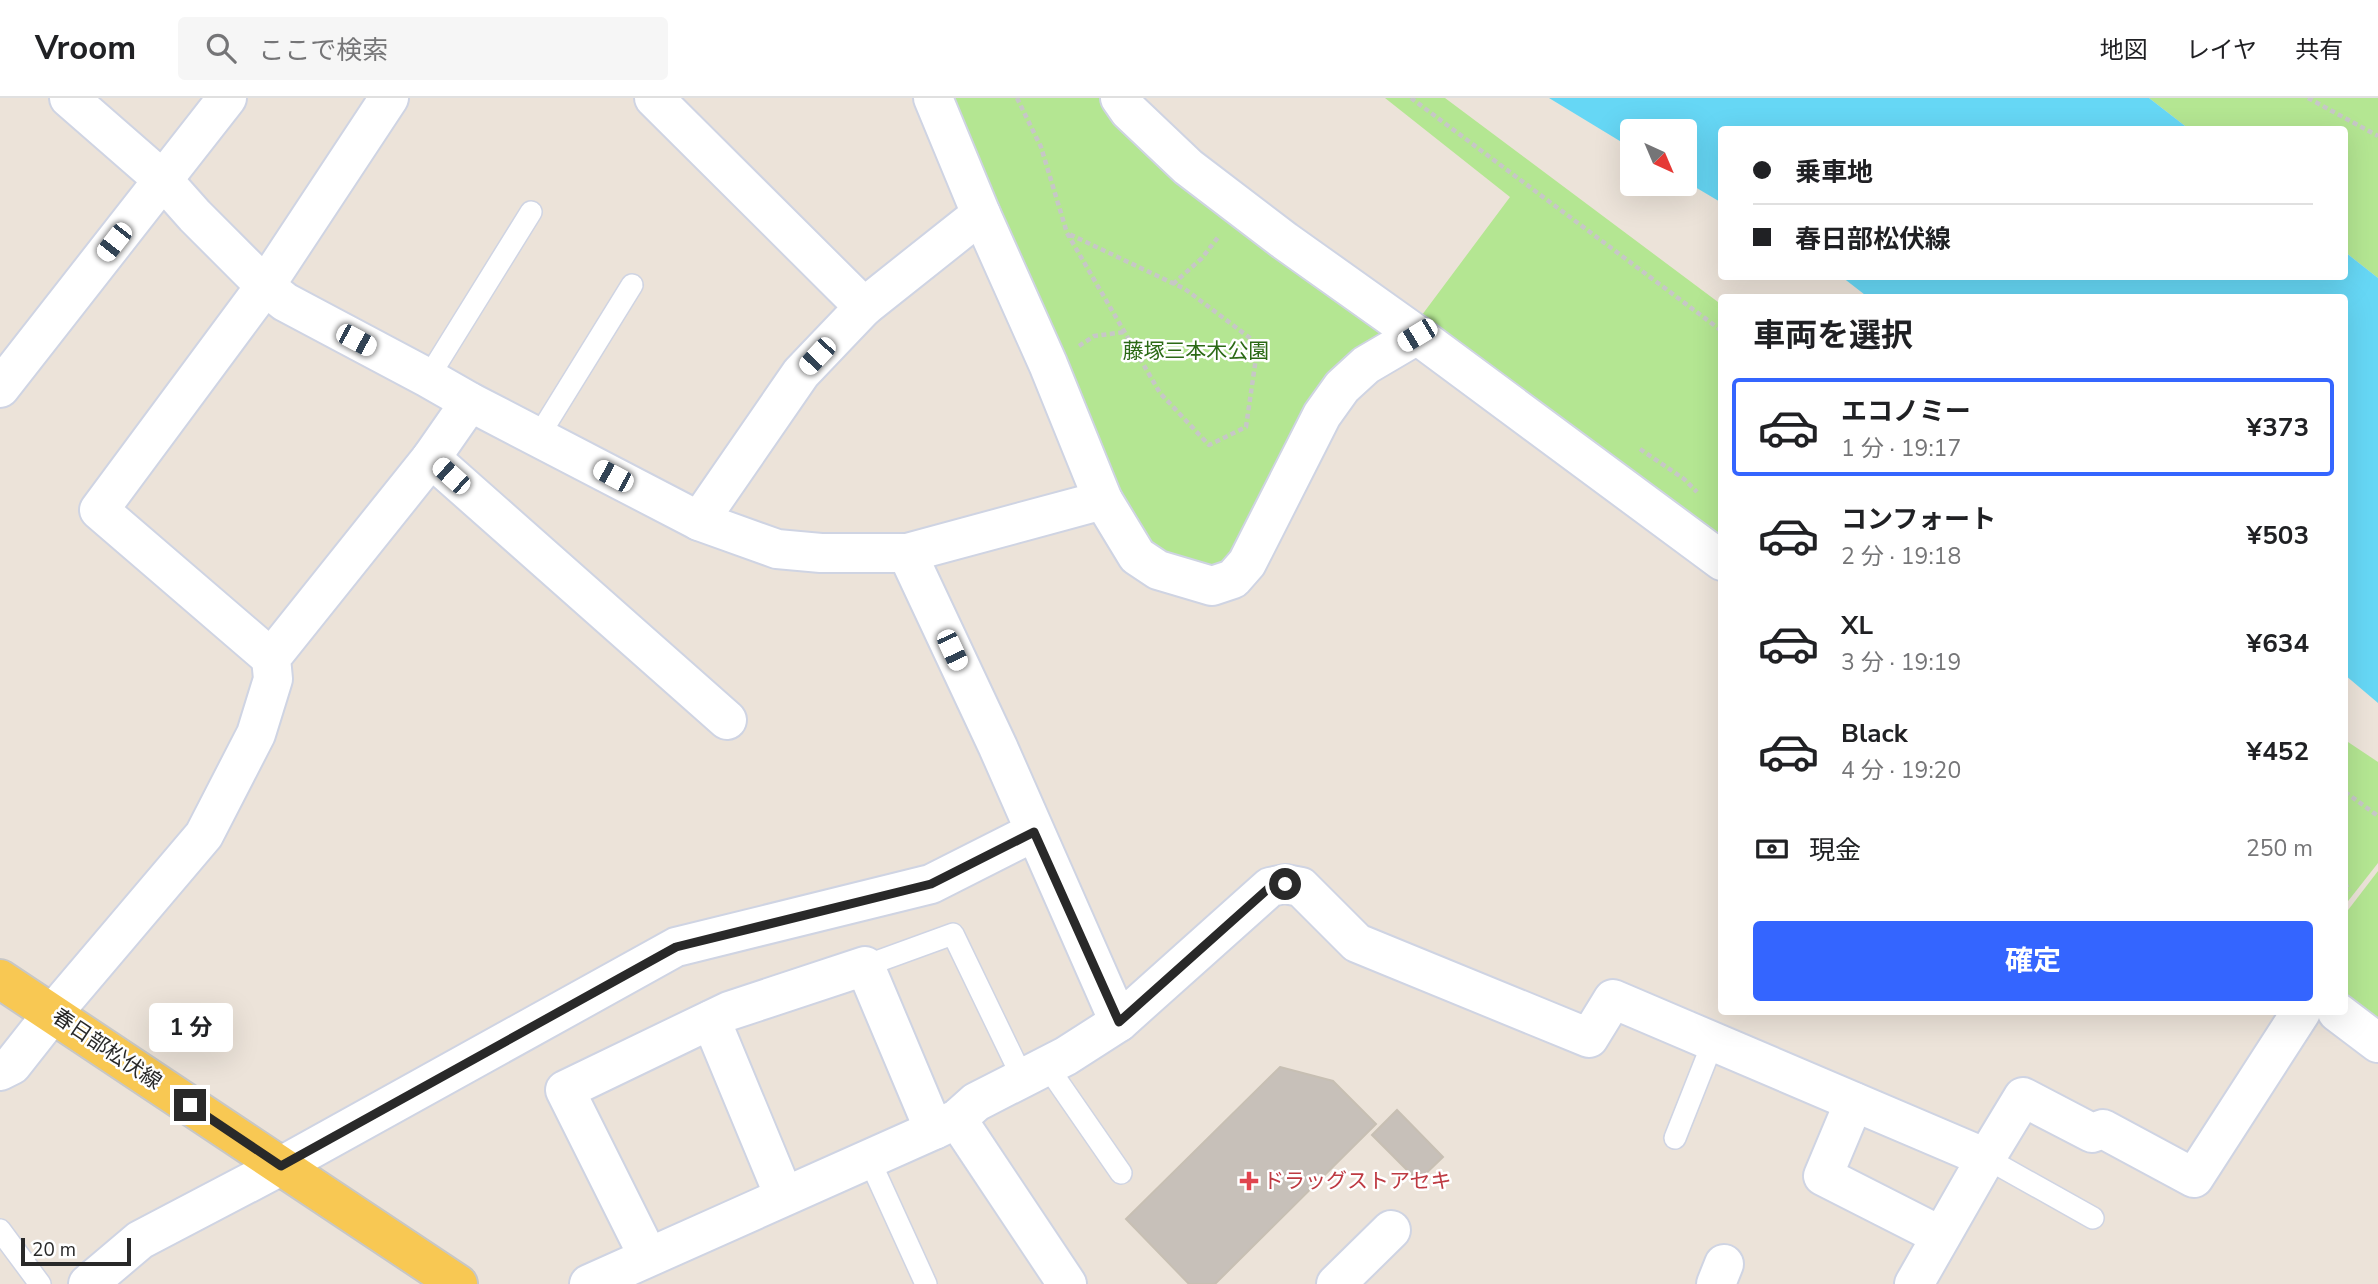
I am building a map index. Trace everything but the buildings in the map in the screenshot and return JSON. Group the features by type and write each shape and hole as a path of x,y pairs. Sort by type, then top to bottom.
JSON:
{"main road":[{"name":"春日部松伏線","path":"0,979 458,1284"}],"street":[{"path":"69,98 163,180 195,216 265,286 285,302 699,521 777,549 821,554 907,553 1103,500"},
{"path":"0,388 227,98"},
{"path":"271,658 99,510 265,286 388,98"},
{"path":"654,98 864,307"},
{"path":"933,98 1048,364 1103,500 1137,556 1158,569 1212,586 1233,579 1247,563 1322,415 1342,387 1366,366 1417,335"},
{"path":"1120,98 1129,111 1188,167 1241,208 1718,558"},
{"path":"699,521 802,373 864,307 981,214"},
{"path":"0,1071 12,1065 204,835 256,734 273,680 271,658 431,458 470,402"},
{"path":"431,458 727,720"},
{"path":"907,553 998,747 1119,1022"},
{"path":"88,1284 140,1240 281,1166 676,947 931,884 1034,832"},
{"path":"589,1284 945,1124 976,1102 1066,1056 1119,1022 1270,887 1285,884 1301,887 1357,943 1589,1038 1613,999 1986,1158"},
{"path":"648,1256 565,1090 729,1011 865,967 945,1124 1067,1284"},
{"path":"1914,1284 2023,1097 2092,1133 2103,1129 2194,1178 2299,1015"},
{"path":"2341,1015 2378,1043"},
{"path":"711,1020 784,1196"},
{"path":"1854,1102 1823,1176 1941,1236"},
{"path":"1336,1284 1391,1230"}],"lane":[{"path":"428,377 531,212"},
{"path":"538,437 632,285"},
{"path":"865,967 953,934 1035,1073 1121,1173"},
{"path":"1675,1139 1713,1042"},
{"path":"869,1158 926,1284"},
{"path":"1986,1158 2093,1218"},
{"path":"0,1230 40,1284"}],"path":[{"path":"1017,98 1041,146 1067,233 1160,393 1209,445 1246,427 1258,344 1185,289 1067,233"},
{"path":"1411,98 1718,328"},
{"path":"2308,98 2378,136"},
{"path":"1173,284 1202,258 1241,208"},
{"path":"1048,364 1094,336 1125,332"},
{"path":"2348,794 2378,817"}],"green space":[{"name":"藤塚三本木公園","path":"949,98 1105,98 1395,335 1222,570 1166,563 1115,496"},
{"path":"1385,98 1445,98 1718,302 1718,545 1416,323 1510,197"},
{"path":"2149,98 2378,98 2378,278 2348,254 2348,126 2185,126"},
{"path":"2348,742 2378,762 2378,863 2348,901"},
{"path":"2378,871 2378,1025 2348,1002 2348,910"}],"water":[{"path":"1549,98 2149,98 2185,126 1718,126 1718,201 1698,189 1698,119 1620,119 1620,141"},
{"path":"2348,254 2378,278 2378,703 2348,678 2348,294 1864,294 1846,280 2348,280"}],"place":[{"name":"ドラッグストアセキ","path":"1249,1181"}],"route":[{"path":"190,1105 281,1166 676,947 931,884 1034,832 1119,1022 1270,887 1285,884"}]}
